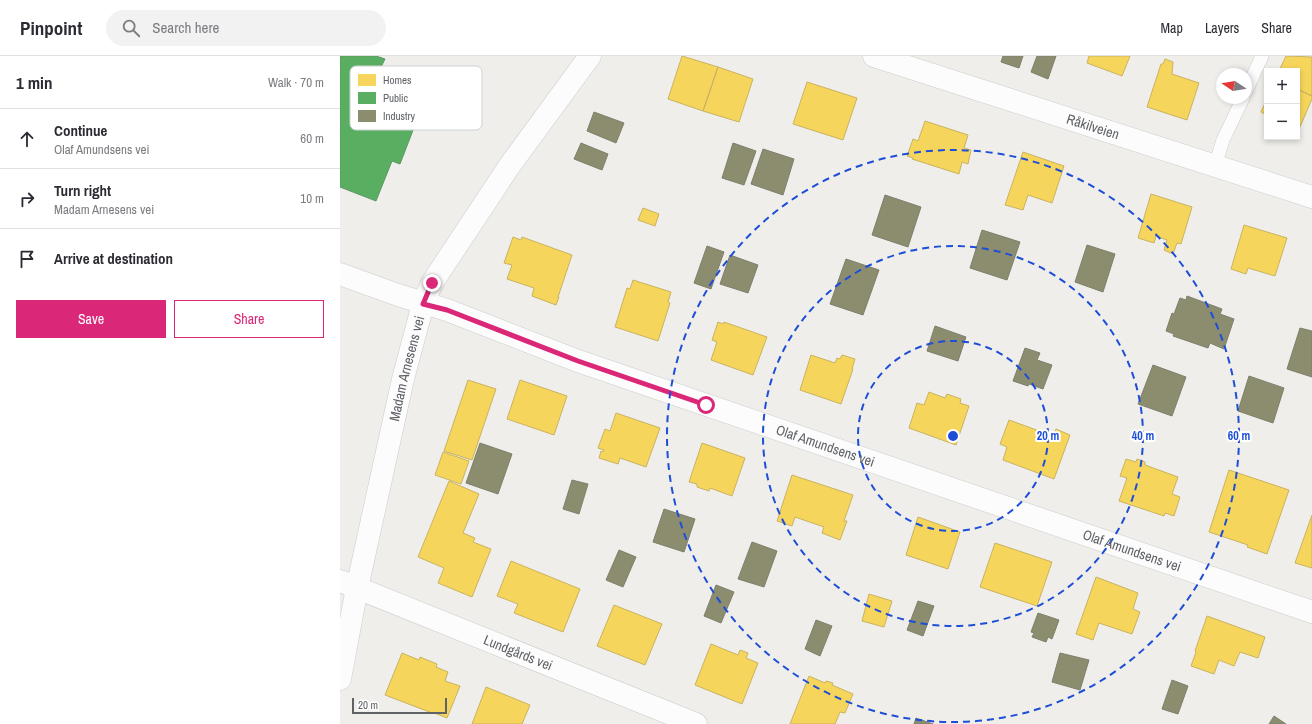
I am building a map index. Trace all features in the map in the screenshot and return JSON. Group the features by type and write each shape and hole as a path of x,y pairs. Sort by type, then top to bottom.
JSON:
{"street":[{"name":"Madam Arnesens vei","path":"340,679 349,585 423,304 432,283 510,164 590,56"},
{"name":"Råkilveien","path":"874,56 1312,197"},
{"name":"Olaf Amundsens vei","path":"340,274 423,304 447,310 578,361 1312,612"},
{"name":"Lundgårds vei","path":"349,585 696,724"}],"lane":[{"path":"1252,78 1262,56"},
{"path":"1215,166 1223,140 1240,104"}],"building: Homes":[{"path":"682,56 718,67 703,111 668,99"},
{"path":"1089,56 1130,56 1122,76 1087,63"},
{"path":"1286,56 1312,57 1312,96 1300,90 1300,68 1280,68"},
{"path":"1165,59 1173,62 1172,74 1199,83 1187,120 1147,107 1161,64 1163,64"},
{"path":"718,67 753,79 739,122 703,111"},
{"path":"807,82 857,98 843,140 793,124"},
{"path":"1300,90 1312,96 1300,127"},
{"path":"1264,106 1264,114 1261,112"},
{"path":"925,121 968,135 964,148 971,150 968,164 962,162 959,174 907,156 913,139 918,141"},
{"path":"1023,152 1064,166 1052,203 1028,195 1023,210 1005,205"},
{"path":"1151,194 1192,207 1181,244 1177,243 1173,254 1164,250 1167,240 1156,236 1154,243 1138,238"},
{"path":"643,208 659,214 655,226 638,220"},
{"path":"1244,225 1287,238 1275,276 1248,268 1246,274 1231,269"},
{"path":"513,237 521,240 522,237 572,255 556,305 532,296 534,288 507,279 512,265 504,263"},
{"path":"633,280 671,292 668,302 670,303 658,341 615,327 627,288 630,289"},
{"path":"718,322 723,324 724,322 767,337 753,375 711,360 717,342 712,340"},
{"path":"811,355 835,363 837,358 840,359 842,355 855,359 841,404 800,390"},
{"path":"468,380 496,389 472,460 444,451"},
{"path":"520,380 567,396 554,435 507,419"},
{"path":"929,392 945,398 947,394 961,399 960,403 969,406 956,445 909,428 917,403 924,405"},
{"path":"616,413 660,428 646,467 620,458 618,464 599,458 601,451 603,452 604,450 598,448 605,429 610,431"},
{"path":"1009,420 1053,436 1056,429 1070,435 1054,479 1003,460 1007,447 1000,444"},
{"path":"702,443 745,458 732,496 710,488 709,491 697,487 697,484 689,482"},
{"path":"443,452 469,461 461,484 435,475"},
{"path":"1126,459 1136,462 1137,459 1145,462 1145,465 1178,477 1172,494 1180,497 1174,516 1165,513 1164,516 1119,501 1127,478 1120,476"},
{"path":"1229,470 1289,490 1267,554 1247,547 1248,545 1209,532"},
{"path":"792,475 853,495 844,521 847,521 840,540 822,533 824,527 795,517 792,526 777,521"},
{"path":"449,481 479,494 463,533 475,538 473,542 491,549 472,597 438,583 444,568 418,557"},
{"path":"1312,515 1312,568 1295,563"},
{"path":"918,517 960,532 948,569 906,555"},
{"path":"995,543 1052,562 1037,606 980,587"},
{"path":"511,561 580,589 563,632 514,613 518,604 497,596"},
{"path":"1096,577 1138,593 1133,609 1140,612 1132,634 1099,623 1093,640 1076,634"},
{"path":"869,594 892,601 884,627 862,621"},
{"path":"614,605 662,624 645,665 597,646"},
{"path":"1207,616 1265,637 1258,658 1240,652 1234,666 1219,660 1214,674 1191,666"},
{"path":"711,644 738,655 740,650 748,653 746,658 758,663 742,704 695,685"},
{"path":"402,653 419,660 420,657 437,664 436,667 448,672 445,681 460,686 447,718 385,695"},
{"path":"809,676 825,683 826,681 833,683 832,685 853,694 845,713 840,712 835,724 790,724"},
{"path":"486,687 530,705 522,724 472,724"}],"building: Public":[{"path":"340,56 376,56 385,59 382,66 350,66 350,130 413,130 400,164 392,161 376,201 340,187"}],"building: Industry":[{"path":"1003,56 1023,56 1019,68 1001,62"},
{"path":"1037,56 1056,56 1048,79 1031,72"},
{"path":"594,112 624,123 616,143 587,131"},
{"path":"581,143 608,154 602,170 574,159"},
{"path":"733,143 756,151 744,185 722,178"},
{"path":"763,149 794,159 783,195 751,184"},
{"path":"885,195 921,207 908,247 872,235"},
{"path":"982,230 1020,242 1007,280 970,268"},
{"path":"1087,245 1115,254 1103,292 1075,282"},
{"path":"707,246 724,252 711,289 694,283"},
{"path":"730,255 758,265 748,293 720,284"},
{"path":"846,259 879,270 863,315 830,304"},
{"path":"1187,296 1222,309 1220,314 1234,319 1224,349 1210,343 1208,348 1173,336 1174,334 1166,331 1172,313 1174,314 1180,298 1186,300"},
{"path":"935,326 966,337 958,361 927,351"},
{"path":"1300,328 1312,331 1312,377 1287,369"},
{"path":"1025,348 1040,353 1037,360 1052,365 1043,389 1029,384 1028,386 1013,381"},
{"path":"1153,365 1186,377 1172,416 1138,404"},
{"path":"1249,376 1284,388 1273,423 1238,411"},
{"path":"480,443 512,454 498,494 466,483"},
{"path":"572,480 588,484 579,514 563,509"},
{"path":"664,509 695,519 684,552 653,542"},
{"path":"752,542 777,551 764,587 738,579"},
{"path":"619,550 636,557 623,587 606,580"},
{"path":"716,585 734,592 721,623 704,616"},
{"path":"918,601 934,606 923,636 907,630"},
{"path":"1038,613 1059,620 1052,639 1048,637 1046,642 1032,637 1034,633 1031,632"},
{"path":"816,620 832,626 820,656 805,649"},
{"path":"1060,653 1089,660 1080,690 1052,682"},
{"path":"1172,680 1188,686 1178,714 1162,709"},
{"path":"1274,716 1286,724 1269,724"},
{"path":"916,718 933,724 914,724"}],"route":[{"path":"432,283 423,304 447,310 578,361 706,405"}]}
